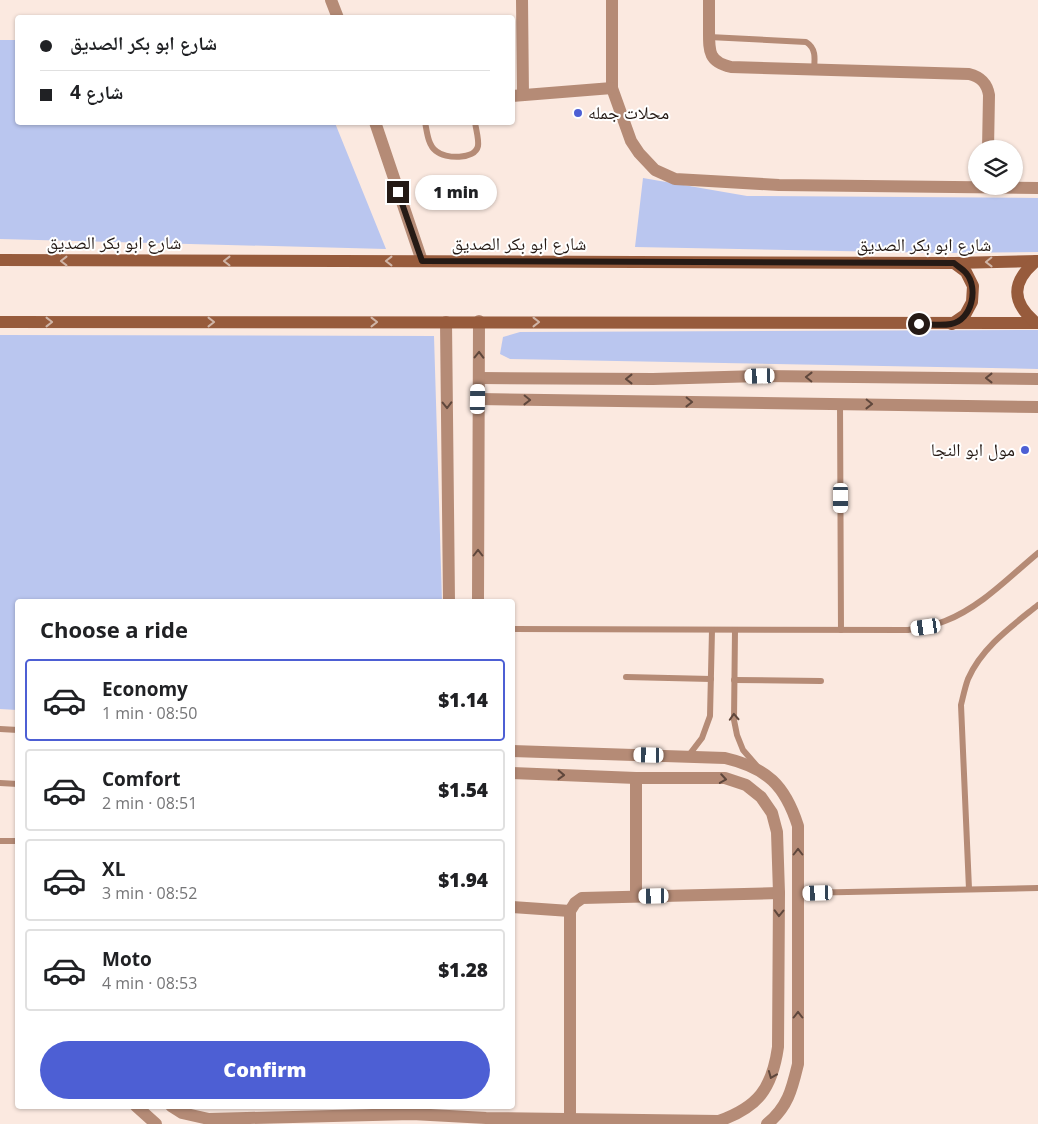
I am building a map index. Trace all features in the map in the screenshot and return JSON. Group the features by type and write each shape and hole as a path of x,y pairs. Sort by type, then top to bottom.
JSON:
{"main road":[{"name":"شارع ابو بكر الصديق","path":"0,260 1037,262"},
{"path":"1037,262 1024,271 1018,284 1018,300 1024,313 1037,323"},
{"path":"952,324 965,315 972,302 973,286 966,272 954,263"},
{"path":"0,322 1037,323"}],"street":[{"path":"331,0 337,15"},
{"path":"522,0 518,96 612,88"},
{"path":"612,0 612,88 631,141 654,170 675,179 779,185 968,186"},
{"path":"709,0 708,48 713,58 721,64 731,67 969,74 977,76 988,87 988,140"},
{"path":"376,125 422,261"},
{"path":"1023,187 1038,188"},
{"path":"478,599 479,321"},
{"path":"446,322 449,599"},
{"path":"479,378 653,379 760,376 1038,379"},
{"path":"478,399 1038,407"},
{"path":"515,751 725,758 746,763 765,773 780,788 792,805 798,826 798,1064 791,1093 776,1117 767,1124"},
{"path":"176,1109 182,1113 209,1119 412,1110 454,1120 570,1119 718,1122 738,1114 754,1102 767,1086 775,1067 778,1047 779,893 777,832 772,813 761,797 746,785 725,778 636,778 515,773"},
{"path":"636,778 636,896"},
{"path":"570,1119 570,910 575,903 582,898 779,893"},
{"path":"515,908 570,910"},
{"path":"779,960 798,960"},
{"path":"139,1109 156,1124"}],"lane":[{"path":"709,37 806,42 811,44 814,49 814,69"},
{"path":"426,125 430,142 435,151 444,156 454,156 469,155 478,147 476,125"},
{"path":"840,404 842,630"},
{"path":"515,629 908,630 944,622 961,614 1038,553"},
{"path":"969,889 961,705 968,680 981,656 1038,605"},
{"path":"688,757 702,738 710,716 712,630"},
{"path":"735,630 734,720 737,736 743,750 765,773"},
{"path":"626,677 711,679"},
{"path":"734,680 821,681"},
{"path":"0,729 15,730"},
{"path":"0,783 15,784"},
{"path":"0,841 15,841"},
{"path":"799,893 1038,888"}],"shaded area":[{"path":"0,40 15,40 15,125 336,125 386,249 0,239"},
{"path":"643,178 747,196 1038,198 1038,252 942,253 635,247"},
{"path":"1038,330 1038,369 510,359 500,354 503,337 520,332"},
{"path":"0,335 434,336 442,599 15,599 15,710 0,709"}],"place":[{"name":"محلات جمله","path":"578,113"},
{"name":"مول ابو النجا","path":"1025,450"}],"route":[{"path":"398,192 422,261 954,263 966,272 973,286 972,302 965,315 952,324 919,324"}]}
